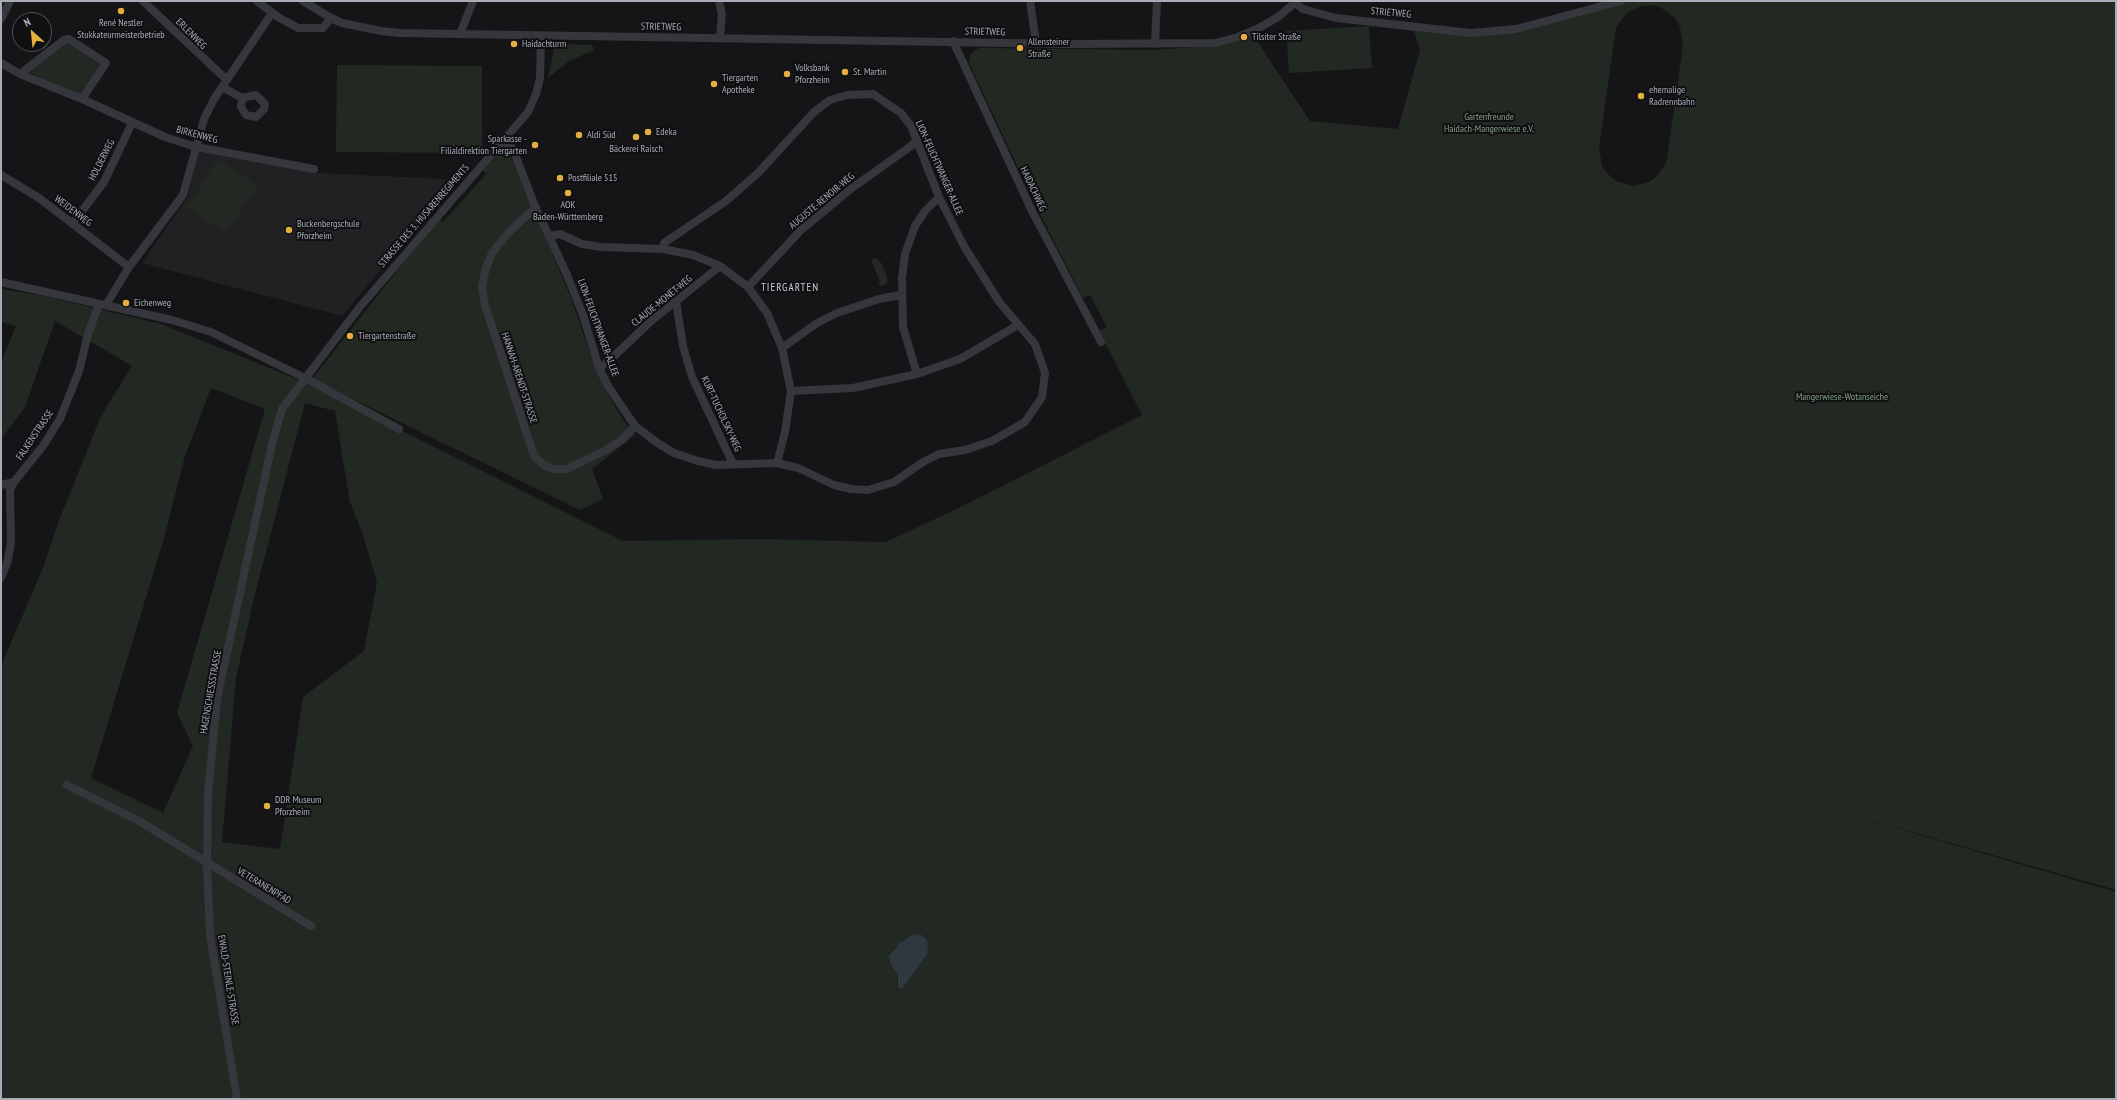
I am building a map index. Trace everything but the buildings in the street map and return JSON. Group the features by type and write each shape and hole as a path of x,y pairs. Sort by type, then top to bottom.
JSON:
{"street":[{"path":"1,19 10,1"},
{"name":"ERLENWEG","path":"143,1 224,83 242,98"},
{"path":"257,1 298,28 324,28 331,18"},
{"name":"STRIETWEG","path":"303,1 331,18 381,32 541,36 1155,44 1214,43 1238,37 1278,17 1296,2 1303,9 1336,18 1471,33 1516,29 1621,1"},
{"path":"460,34 473,1"},
{"path":"719,1 722,14 720,38"},
{"path":"1030,1 1036,43"},
{"path":"1155,44 1157,1"},
{"path":"102,305 183,195 204,119 224,83 272,12"},
{"name":"STRASSE DES 3. HUSARENREGIMENTS","path":"305,378 359,308 460,188 504,141 528,112 536,94 540,78 541,36"},
{"path":"20,74 24,69 64,40 69,39 106,63 82,99"},
{"name":"HAIDACHWEG","path":"953,41 1032,211 1101,342"},
{"name":"BIRKENWEG","path":"1,63 20,74 82,99 132,123 196,147 314,169"},
{"name":"LION-FEUCHTWANGER-ALLEE","path":"504,141 513,149 536,207 584,315 599,368 608,386 635,426 674,453 698,462 716,465 778,463 798,468 834,485 851,489 868,490 894,482 923,462 939,454 966,450 992,441 1008,433 1025,422 1042,397 1045,373 1035,344 1000,303 981,276 939,197 911,126 901,114 876,96 864,94 847,95 830,100 814,112 754,177 726,201 664,243 663,249"},
{"name":"HOLDERWEG","path":"72,223 104,182 132,123"},
{"name":"AUGUSTE-RENOIR-WEG","path":"748,287 800,231 841,197 917,140"},
{"name":"WEIDENWEG","path":"1,175 39,198 129,267"},
{"path":"917,374 903,327 900,295 905,254 914,226 925,211 939,197"},
{"name":"HANNAH-ARENDT-STRASSE","path":"536,207 508,233 492,252 486,268 482,286 485,305 532,450 536,457 544,465 553,469 567,469 606,450 623,439 635,426"},
{"path":"549,236 560,234 582,244 601,247 663,249 693,255 720,266 748,287 767,313 782,348 791,391 785,432 778,463"},
{"name":"CLAUDE-MONET-WEG","path":"599,368 608,362 650,322 720,266"},
{"path":"1,282 172,320 211,332 305,378 399,429"},
{"path":"782,348 817,323 837,313 879,299 900,295"},
{"name":"KURT-TUCHOLSKY-WEG","path":"676,301 683,346 692,377 733,464"},
{"name":"FALKENSTRASSE","path":"1,578 8,560 11,542 9,505 10,490 14,482 43,446 60,419 79,371 88,334 102,305"},
{"path":"791,391 853,388 917,374 960,358 1018,324"},
{"name":"HAGENSCHIESSSTRASSE","path":"207,864 208,793 218,699 274,437 282,409 305,378"},
{"path":"1,485 14,482"},
{"path":"68,785 139,821 207,864"},
{"name":"VETERANENPFAD","path":"207,864 311,926"},
{"name":"EWALD-STEINLE-STRASSE","path":"207,864 214,963 237,1099"}],"shaded area":[{"name":"Buckenbergschule Pforzheim","path":"199,152 319,173 447,179 451,185 342,316 142,263 187,198"},
{"path":"920,934 927,940 928,953 902,989 898,987 898,974 890,964 889,956 898,944 912,935"}],"green space":[{"path":"1623,1 2116,1 2116,890 1824,807 2116,892 2116,1099 1,1099 1,666 43,568 58,523 101,416 132,366 55,321 25,407 1,439 1,362 16,326 1,322 1,289 44,296 161,324 304,382 623,541 759,539 886,542 967,504 1142,415 1099,331 1107,327 1090,295 1083,298 1037,208 969,63 971,53 979,48 1154,50 1209,46 1253,35 1310,121 1398,129 1420,50 1413,27 1505,32","holes":["1651,5 1660,7 1675,18 1680,27 1683,45 1666,164 1656,177 1649,182 1634,186 1616,181 1608,174 1602,166 1599,147 1616,27 1627,13 1641,6","211,388 265,409 177,713 193,746 163,813 91,778 164,538 185,456","305,403 335,411 350,502 363,535 377,582 364,651 303,697 280,849 222,842 236,678 254,598","908,937 928,953 902,989 897,984 898,974 889,960 894,948"]},
{"path":"1369,26 1372,68 1289,73 1286,31"},
{"path":"64,40 105,63 81,96 26,71 49,52 52,52 52,50"},
{"path":"559,45 592,45 594,50 569,61 548,78 554,50"},
{"path":"337,65 482,66 482,153 336,152"},
{"path":"497,154 507,154 514,162 571,298 594,365 623,420 635,435 592,469 603,499 580,510 312,379 438,219 443,222 486,174 482,169"},
{"path":"218,159 258,186 226,233 187,207"},
{"path":"876,258 882,264 888,280 886,284 880,286 878,282 880,281 871,260"}],"place":[{"name":"René Nestler Stukkateurmeisterbetrieb","path":"121,11"},
{"name":"Tilsiter Straße","path":"1244,37"},
{"name":"Haidachturm","path":"514,44"},
{"name":"Allensteiner Straße","path":"1020,48"},
{"name":"St. Martin","path":"845,72"},
{"name":"Volksbank Pforzheim","path":"787,74"},
{"name":"Tiergarten Apotheke","path":"714,84"},
{"name":"ehemalige Radrennbahn","path":"1641,96"},
{"name":"Edeka","path":"648,132"},
{"name":"Aldi Süd","path":"579,135"},
{"name":"Bäckerei Raisch","path":"636,137"},
{"name":"Sparkasse - Filialdirektion Tiergarten","path":"535,145"},
{"name":"Postfiliale 515","path":"560,178"},
{"name":"AOK Baden-Württemberg","path":"568,193"},
{"name":"Buckenbergschule Pforzheim","path":"289,230"},
{"name":"Eichenweg","path":"126,303"},
{"name":"Tiergartenstraße","path":"350,336"},
{"name":"DDR Museum Pforzheim","path":"267,806"}],"district":[{"name":"TIERGARTEN","path":"790,288"}],"park label":[{"name":"Gartenfreunde Haidach-Mangerwiese e.V.","path":"1489,122"},
{"name":"Mangerwiese-Wotanseiche","path":"1842,397"}]}
